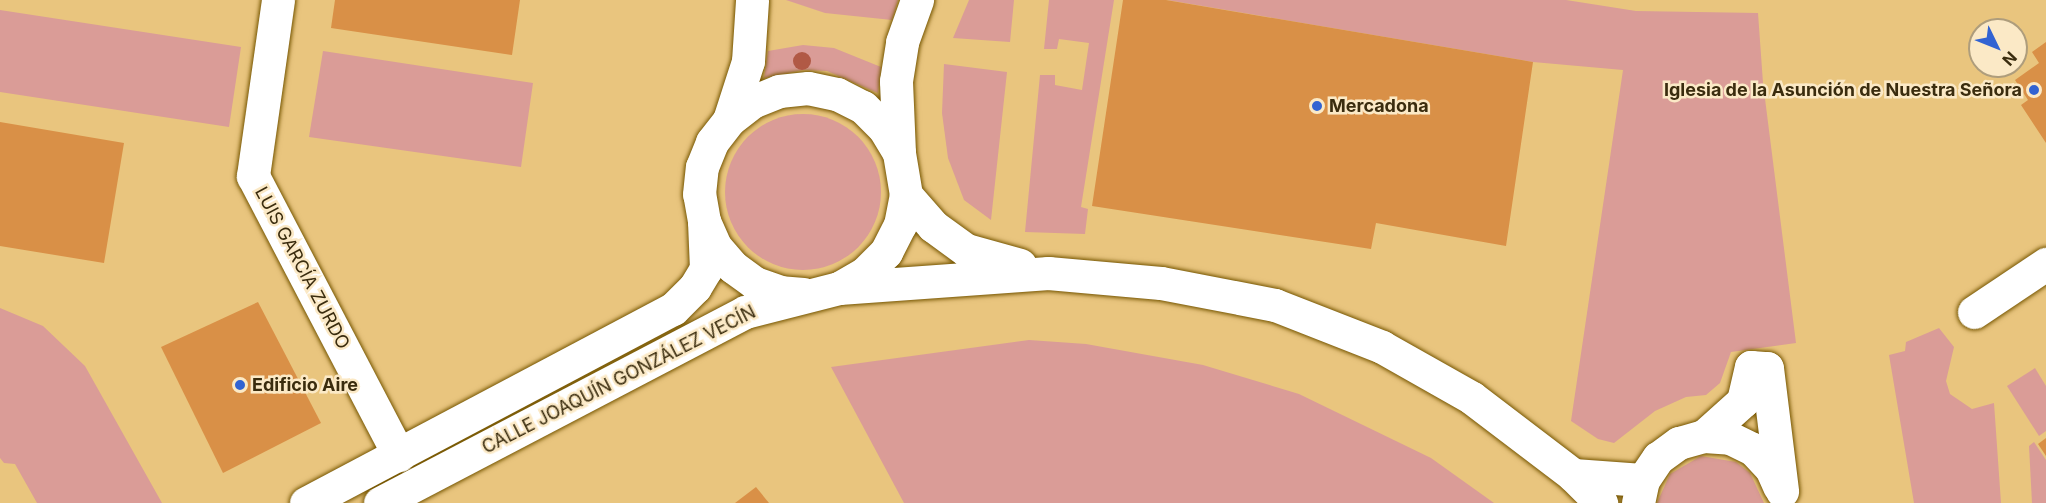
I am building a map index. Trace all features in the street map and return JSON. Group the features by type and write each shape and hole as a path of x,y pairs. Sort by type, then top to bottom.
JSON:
{"street":[{"name":"LUIS GARCÍA ZURDO","path":"278,0 253,176 399,454"},
{"path":"729,120 748,61 752,0"},
{"path":"899,153 884,128 863,107 837,94 808,88 779,90 752,102 729,120 712,142 702,167 699,194 704,221 715,246 733,267 755,283 781,292 823,291 865,273 886,252 900,225 906,195 899,153 896,81 902,42 917,0"},
{"name":"CALLE JOAQUÍN GONZÁLEZ VECÍN","path":"906,195 933,226 966,250 1048,273"},
{"name":"CALLE JOAQUÍN GONZÁLEZ VECÍN","path":"306,503 673,309 695,287 706,269 704,221"},
{"path":"1974,312 2046,264"},
{"name":"CALLE JOAQUÍN GONZÁLEZ VECÍN","path":"380,503 745,312 823,291 1048,273 1161,283 1275,305 1382,347 1462,392 1573,476 1601,503"},
{"path":"1704,436 1743,401 1751,367 1767,368 1782,497"},
{"path":"1573,476 1641,491 1665,453 1679,443 1704,436 1730,438 1753,449 1771,468 1782,497"}],"shaded area":[{"path":"786,0 898,0 892,20 825,13"},
{"path":"969,0 1014,0 1010,42 953,38"},
{"path":"1049,0 1114,0 1081,207 1088,209 1085,234 1025,232 1040,75 1055,75 1055,85 1082,90 1089,43 1059,39 1057,49 1044,49"},
{"path":"1167,0 1566,0 1636,11 1758,13 1763,83 1796,343 1731,352 1720,383 1706,395 1686,397 1655,411 1614,443 1598,439 1571,421 1623,70 1533,62"},
{"path":"0,10 241,47 229,127 0,92"},
{"path":"803,45 834,48 881,67 878,93 827,71 803,70 764,78 768,51"},
{"path":"323,51 533,83 521,167 309,137"},
{"path":"944,64 1007,72 991,220 964,200 948,158 942,113"},
{"path":"803,114 818,115 833,120 858,137 875,162 880,177 880,207 875,222 858,247 833,264 818,269 803,270 788,269 773,264 748,247 731,222 726,207 725,192 726,177 731,162 748,137 773,120 788,115"},
{"path":"0,308 43,326 85,366 162,503 37,503 15,464 4,463 0,458"},
{"path":"1939,328 1954,347 1946,381 1950,394 1972,409 1994,403 2001,503 1914,503 1889,355 1905,351 1906,342"},
{"path":"1029,340 1086,344 1203,365 1299,394 1431,458 1494,503 904,503 831,367"},
{"path":"2035,368 2046,386 2046,431 2039,436 2007,386"},
{"path":"2034,442 2046,460 2046,503 2032,503 2029,446"},
{"path":"1701,456 1736,462 1750,473 1764,503 1657,503 1670,474"}],"building":[{"path":"335,0 520,0 512,55 331,28"},
{"name":"Mercadona","path":"1123,0 1166,0 1533,62 1506,246 1376,223 1371,249 1092,206"},
{"name":"Iglesia de la Asunción de Nuestra Señora","path":"2046,42 2046,143 2021,105 2028,100 2015,80 2028,78 2028,71 2039,63 2032,52"},
{"path":"0,122 124,143 104,263 0,246"},
{"name":"Edificio Aire","path":"258,302 321,423 223,473 161,347"},
{"path":"2046,438 2046,456 2038,444"},
{"path":"756,487 769,503 735,503"}],"place":[{"name":"Iglesia de la Asunción de Nuestra Señora","path":"2034,90"},
{"name":"Mercadona","path":"1317,106"},
{"name":"Edificio Aire","path":"240,385"}]}
